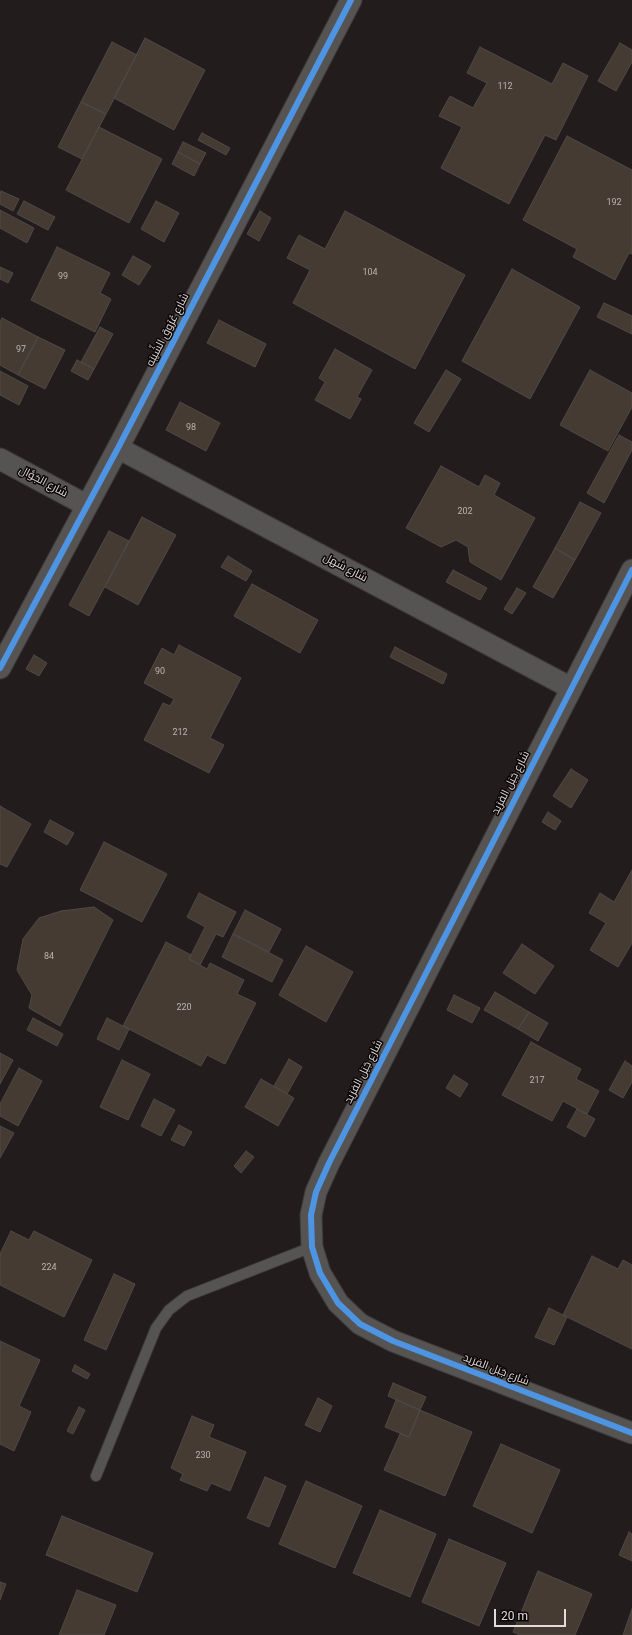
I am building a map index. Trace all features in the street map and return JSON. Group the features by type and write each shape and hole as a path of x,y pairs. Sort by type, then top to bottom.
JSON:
{"street":[{"name":"شارع عُرُوق الشِّيبَه","path":"0,668 86,505 118,448 351,0"},
{"name":"شارع شهل","path":"118,448 571,688"},
{"name":"شارع الجَوَّال","path":"0,460 86,505"},
{"name":"شارع جَبَل الفرَيد","path":"632,570 329,1163 316,1192 312,1216 312,1247 320,1273 338,1303 360,1324 393,1341 632,1433"}],"lane":[{"path":"96,1476 156,1328 168,1310 187,1296 312,1247"}],"building":[{"path":"145,38 205,70 174,130 114,98"},
{"path":"112,42 137,55 106,114 81,102"},
{"path":"620,43 632,50 632,62 616,91 598,81"},
{"path":"480,47 552,84 563,63 588,76 556,140 545,135 509,204 441,168 462,127 439,116 450,96 473,108 487,83 467,73"},
{"path":"81,102 106,114 82,159 58,147"},
{"path":"99,127 162,159 129,223 66,190"},
{"path":"202,133 230,148 226,155 198,140"},
{"path":"567,136 632,170 632,254 629,253 615,280 573,257 577,249 523,220"},
{"path":"183,142 206,153 200,164 178,152"},
{"path":"178,152 200,164 194,176 172,164"},
{"path":"1,191 19,199 13,211 0,204"},
{"path":"24,201 55,217 48,230 17,214"},
{"path":"156,201 179,213 164,242 141,229"},
{"path":"0,210 34,228 27,243 0,228"},
{"path":"260,211 271,218 259,241 247,234"},
{"path":"345,211 465,275 415,369 293,303 310,270 287,258 299,235 325,249"},
{"path":"57,247 110,273 100,293 111,299 95,332 31,300"},
{"path":"133,256 151,266 139,285 122,275"},
{"path":"0,267 13,273 8,283 0,279"},
{"path":"512,269 580,307 530,399 462,361"},
{"path":"604,303 632,316 632,334 597,317"},
{"path":"2,318 38,337 18,375 0,365 0,322"},
{"path":"219,320 266,344 255,367 207,343"},
{"path":"100,327 113,334 94,369 81,362"},
{"path":"38,337 65,350 45,389 18,375"},
{"path":"335,349 372,370 357,397 361,399 350,419 315,400 325,382 319,378"},
{"path":"77,360 94,369 88,380 71,371"},
{"path":"446,370 461,379 429,432 414,423"},
{"path":"590,370 632,393 632,407 608,451 560,425"},
{"path":"0,371 28,386 19,405 0,395"},
{"path":"180,402 220,423 206,451 166,430"},
{"path":"619,435 632,442 632,450 604,503 587,493"},
{"path":"441,466 479,487 485,475 500,483 494,495 535,518 501,580 470,562 468,547 456,540 441,547 406,528"},
{"path":"580,502 601,513 575,560 555,548"},
{"path":"142,517 176,535 138,605 105,587"},
{"path":"109,531 129,541 89,616 69,605"},
{"path":"555,548 575,560 553,598 533,587"},
{"path":"228,556 252,571 246,581 221,567"},
{"path":"453,570 487,588 480,600 446,582"},
{"path":"252,584 318,620 300,653 234,616"},
{"path":"517,588 526,593 512,614 504,609"},
{"path":"179,645 241,678 210,738 224,745 209,773 144,740 163,703 170,706 174,699 144,683 162,648 174,655"},
{"path":"395,647 447,674 443,684 390,657"},
{"path":"34,655 47,663 39,676 26,669"},
{"path":"571,769 588,780 571,808 553,796"},
{"path":"0,806 31,824 7,867 0,864"},
{"path":"548,812 561,821 555,830 542,822"},
{"path":"50,820 74,833 67,845 44,832"},
{"path":"104,842 167,874 142,922 80,890"},
{"path":"632,870 632,943 618,967 590,950 606,923 589,913 600,893 614,902"},
{"path":"199,893 236,912 223,937 216,934 200,965 189,959 205,927 187,917"},
{"path":"94,907 113,920 60,1026 29,1008 32,995 17,970 23,939 39,918 61,911"},
{"path":"245,910 281,929 269,952 233,934"},
{"path":"233,934 283,960 272,982 222,957"},
{"path":"166,942 191,955 189,959 207,969 210,963 244,980 237,994 256,1003 225,1064 207,1055 201,1066 123,1026"},
{"path":"522,944 554,966 535,994 503,973"},
{"path":"306,946 353,972 326,1022 279,995"},
{"path":"495,992 529,1012 518,1029 484,1010"},
{"path":"454,995 480,1008 472,1023 447,1010"},
{"path":"529,1012 548,1023 538,1041 518,1029"},
{"path":"33,1018 63,1034 57,1046 27,1030"},
{"path":"107,1018 129,1029 119,1050 97,1039"},
{"path":"531,1042 581,1069 576,1079 599,1091 587,1114 563,1101 552,1121 502,1095"},
{"path":"0,1053 13,1060 0,1084"},
{"path":"289,1059 302,1067 287,1094 274,1086"},
{"path":"122,1060 150,1074 128,1120 100,1107"},
{"path":"625,1061 632,1066 632,1082 623,1098 609,1090"},
{"path":"19,1068 42,1081 18,1126 0,1116 0,1104"},
{"path":"454,1075 468,1084 460,1097 446,1088"},
{"path":"261,1079 294,1098 278,1126 245,1107"},
{"path":"154,1099 175,1110 161,1136 141,1126"},
{"path":"577,1109 595,1119 585,1137 567,1127"},
{"path":"179,1125 192,1132 184,1146 171,1140"},
{"path":"0,1126 14,1133 0,1158"},
{"path":"246,1151 254,1157 241,1173 234,1166"},
{"path":"11,1231 29,1240 34,1231 92,1260 64,1317 0,1285 0,1254"},
{"path":"592,1256 618,1269 623,1260 632,1265 632,1349 563,1315"},
{"path":"114,1274 135,1284 106,1350 84,1340"},
{"path":"549,1308 567,1317 554,1345 535,1337"},
{"path":"0,1341 40,1360 19,1406 31,1412 14,1451 0,1444"},
{"path":"75,1365 90,1374 87,1379 72,1371"},
{"path":"393,1383 426,1397 420,1410 388,1396"},
{"path":"318,1398 332,1406 320,1432 305,1425"},
{"path":"396,1400 420,1410 409,1437 385,1427"},
{"path":"79,1407 85,1410 73,1434 67,1431"},
{"path":"420,1410 472,1432 445,1496 384,1470 400,1434 409,1437"},
{"path":"192,1416 214,1425 209,1437 246,1452 230,1491 211,1483 207,1491 180,1480 183,1474 171,1468"},
{"path":"501,1444 560,1470 532,1533 473,1506"},
{"path":"265,1477 286,1486 269,1527 247,1518"},
{"path":"306,1481 362,1506 335,1568 279,1544"},
{"path":"380,1510 436,1534 410,1597 353,1573"},
{"path":"62,1516 153,1553 137,1592 46,1555"},
{"path":"629,1532 632,1534 632,1561 619,1555"},
{"path":"449,1539 506,1563 479,1626 422,1602"},
{"path":"538,1571 592,1594 575,1635 520,1635 513,1632"},
{"path":"0,1582 6,1584 0,1600"},
{"path":"77,1590 116,1605 104,1635 59,1635"},
{"path":"632,1609 632,1635 623,1635"}],"cycle path":[{"path":"0,668 118,448 351,0"},
{"path":"632,570 329,1163 316,1192 311,1215 312,1247 320,1273 338,1303 360,1324 393,1341 632,1433"}]}
